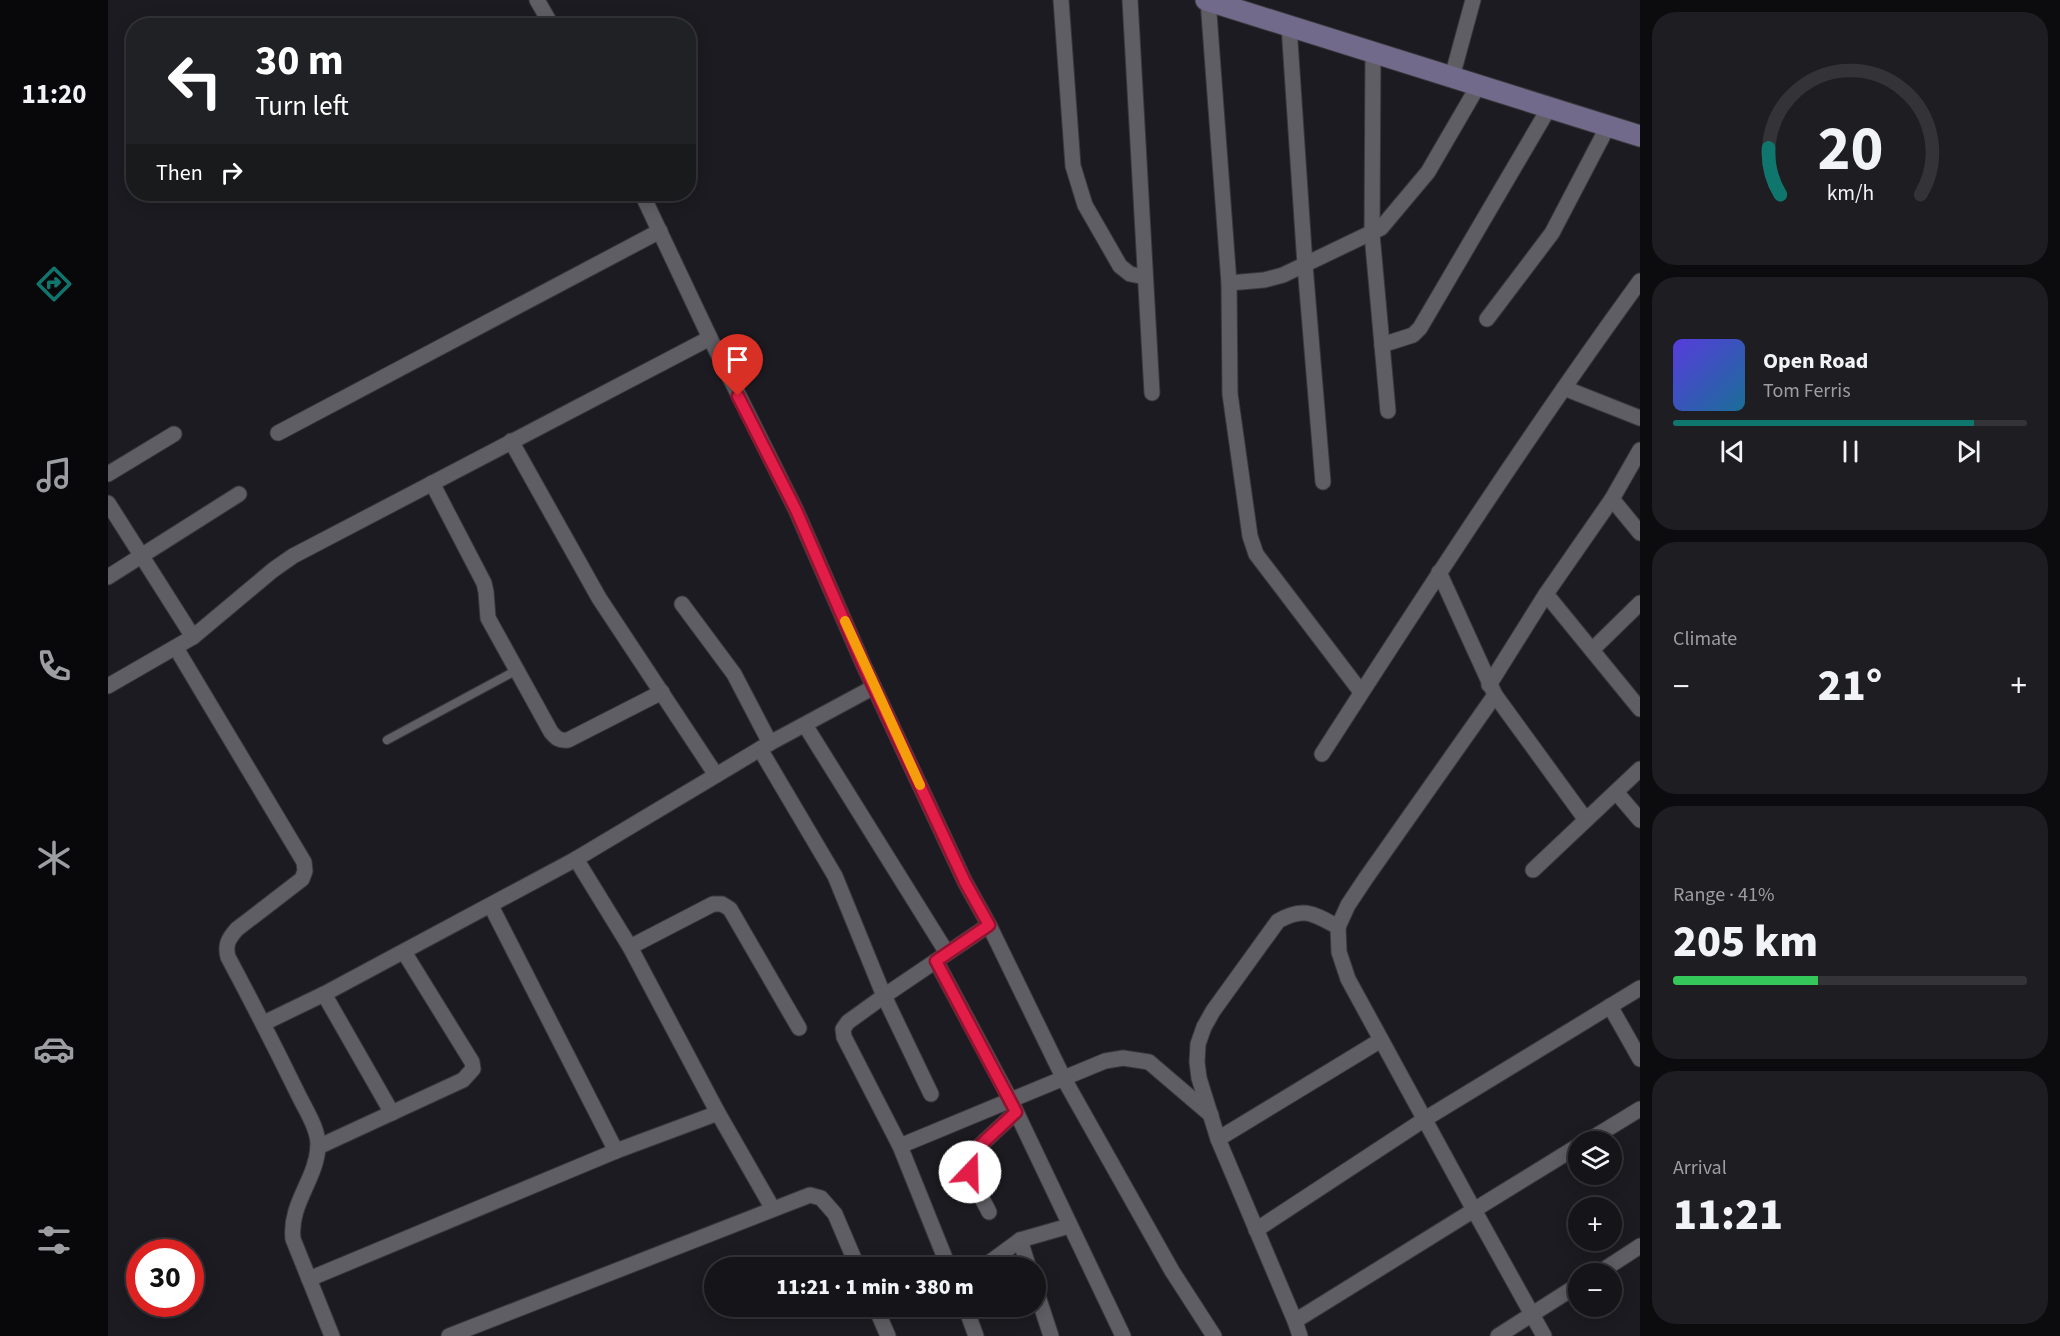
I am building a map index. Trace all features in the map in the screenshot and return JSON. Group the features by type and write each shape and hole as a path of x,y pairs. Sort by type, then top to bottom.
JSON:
{"main road":[{"path":"1207,0 1640,136"}],"street":[{"path":"537,0 547,18"},
{"path":"1061,0 1072,166 1080,193 1120,266 1130,274 1145,277"},
{"path":"1130,0 1152,393"},
{"path":"1207,0 1229,283 1230,394 1252,545 1256,554 1361,692"},
{"path":"1452,77 1473,0"},
{"path":"1289,26 1305,266 1323,483"},
{"path":"1372,52 1372,234 1388,411"},
{"path":"1229,283 1273,278 1305,266 1372,234 1387,223 1428,172 1478,86"},
{"path":"1382,345 1413,335 1420,328 1549,108"},
{"path":"1487,319 1552,233 1608,126"},
{"path":"645,201 710,338 796,510 874,687 965,882 989,925 1064,1079 1172,1271 1214,1336"},
{"path":"278,433 660,231"},
{"path":"1322,754 1439,572 1564,388 1634,300 1640,281"},
{"path":"108,686 193,637 284,562 710,338"},
{"path":"1564,388 1640,418"},
{"path":"108,474 174,434"},
{"path":"511,441 599,598 716,775"},
{"path":"1544,1336 1348,979 1339,952 1338,927 1348,905 1492,690 1546,594 1612,499 1640,450"},
{"path":"432,483 484,583 488,618 551,732 561,741 568,740 662,692"},
{"path":"108,577 239,494"},
{"path":"1612,499 1640,533"},
{"path":"108,503 193,637"},
{"path":"1439,572 1492,690 1586,820"},
{"path":"1546,594 1592,650 1637,699"},
{"path":"1592,650 1640,603"},
{"path":"682,604 734,674 765,746 835,876 884,996 931,1094"},
{"path":"176,648 304,862 303,879 237,929 229,937 226,947 228,957 264,1023 318,1136 316,1158 294,1215 292,1228 293,1239 332,1336"},
{"path":"264,1023 491,906 576,859 765,746 874,687"},
{"path":"806,725 942,957 1123,1336"},
{"path":"1533,870 1640,769"},
{"path":"1616,792 1640,820"},
{"path":"576,859 630,947 718,1113 773,1209"},
{"path":"630,947 713,904 722,904 730,909 799,1028"},
{"path":"491,906 616,1151"},
{"path":"1338,927 1315,915 1293,912 1278,921 1213,1011 1198,1044 1199,1078 1218,1139 1298,1329 1474,1210 1568,1152"},
{"path":"945,1257 900,1146 844,1037 843,1029 848,1022 884,996 989,925"},
{"path":"318,1147 464,1080 473,1069 472,1062 404,952"},
{"path":"1256,1230 1425,1119 1640,988"},
{"path":"324,994 392,1113"},
{"path":"1610,1006 1640,1059"},
{"path":"1218,1139 1382,1040"},
{"path":"900,1146 1014,1106 1064,1079 1115,1059 1149,1062 1211,1115"},
{"path":"989,1212 970,1172 969,1160 971,1154 1014,1106"},
{"path":"1604,1131 1640,1109"},
{"path":"309,1279 616,1151 718,1113"},
{"path":"449,1336 810,1196 821,1198 835,1214 853,1257"},
{"path":"997,1257 1020,1240 1069,1226"},
{"path":"1020,1240 1025,1257"},
{"path":"1614,1263 1640,1246"},
{"path":"1498,1336 1568,1292"},
{"path":"880,1317 888,1336"},
{"path":"968,1317 976,1336"},
{"path":"1045,1317 1051,1336"}],"lane":[{"path":"387,740 517,670"}],"slow traffic":[{"path":"845,621 920,785"}],"route":[{"path":"738,396 796,510 864,666 965,882 989,925 936,961 1016,1112 971,1154 970,1172"}]}
